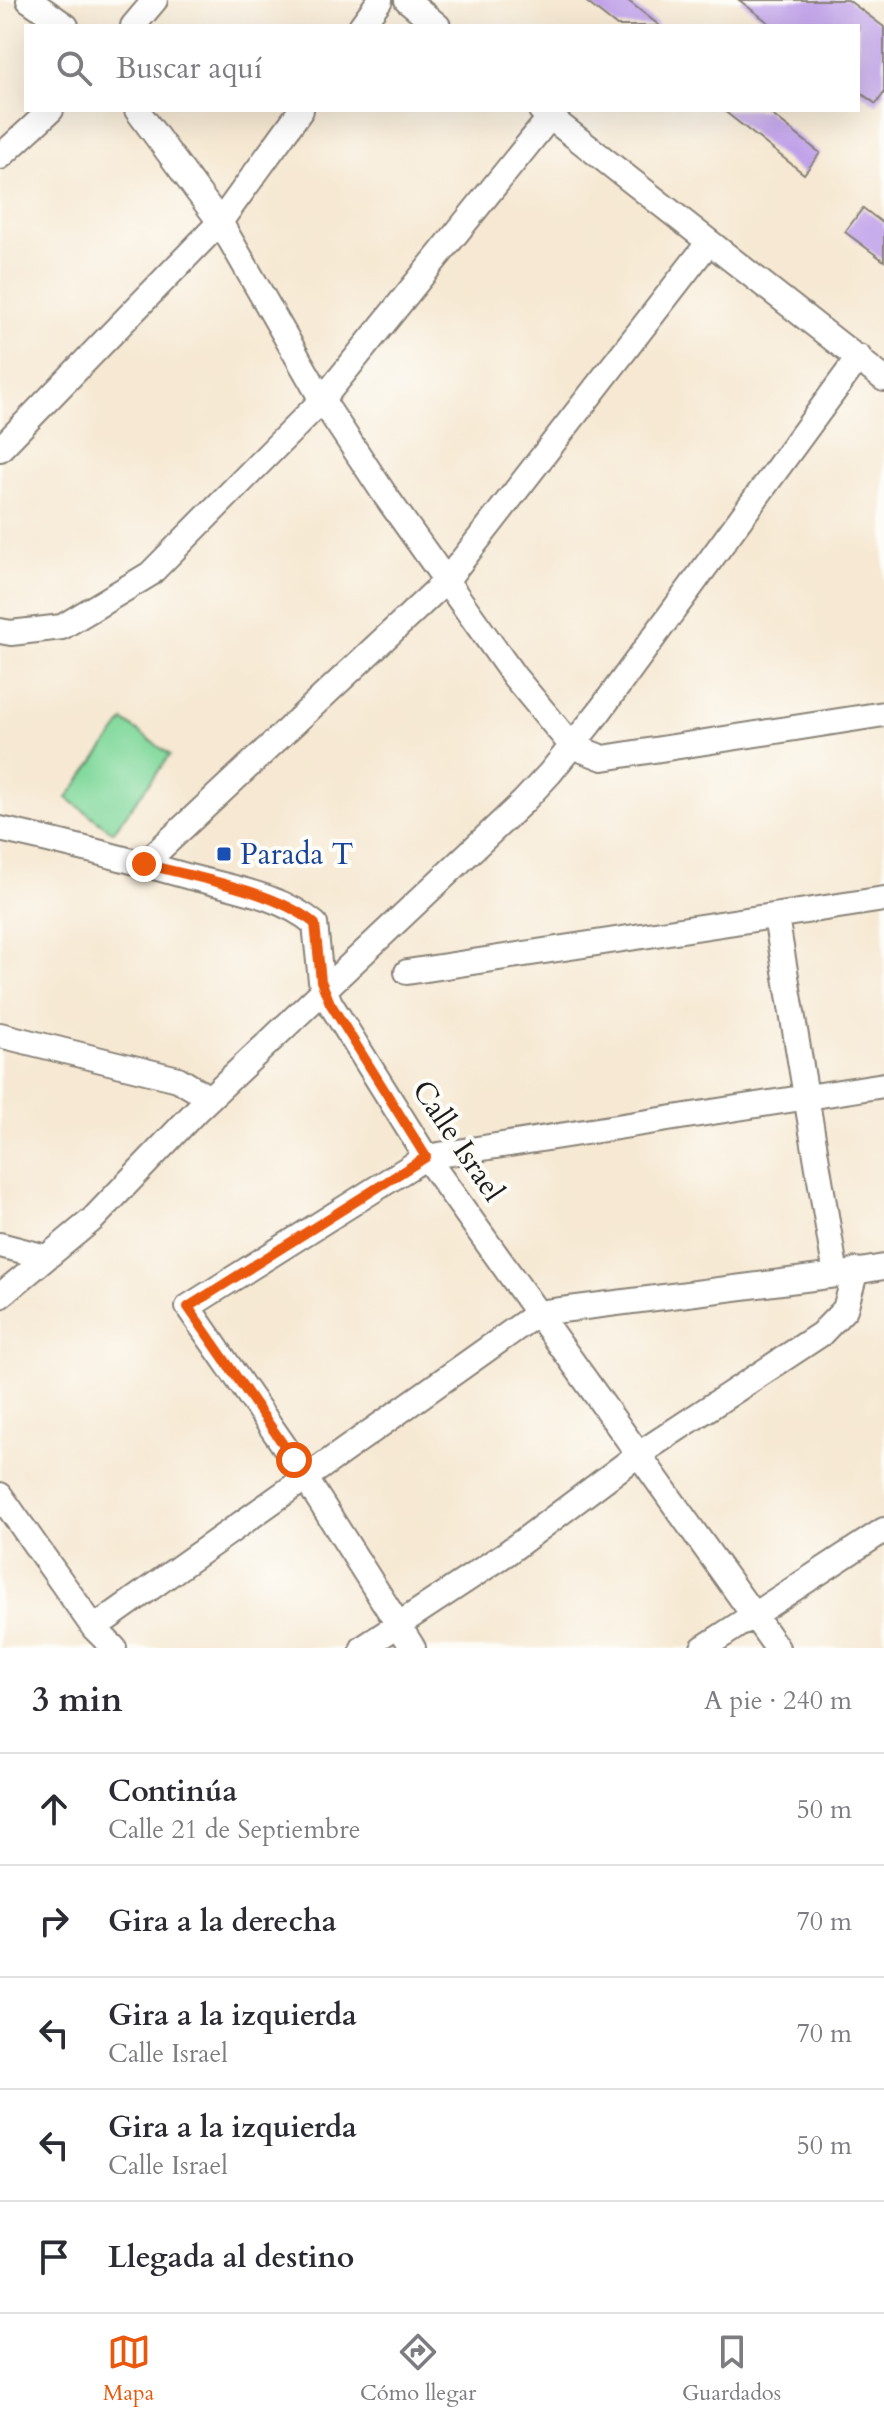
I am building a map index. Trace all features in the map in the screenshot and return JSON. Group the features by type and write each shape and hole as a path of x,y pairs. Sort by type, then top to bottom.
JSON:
{"street":[{"path":"29,0 63,24"},
{"path":"135,24 155,0"},
{"path":"362,24 380,0"},
{"path":"407,0 436,24"},
{"path":"0,157 49,112"},
{"path":"138,112 220,222 322,400 514,676 572,746 603,758 884,714"},
{"path":"0,449 220,222 300,112"},
{"path":"0,631 11,633 62,627 150,574 322,400 545,113 884,379"},
{"path":"144,864 446,581 709,242"},
{"path":"0,1296 93,1219 209,1098 523,802 572,746 859,357"},
{"name":"Calle Israel","path":"0,829 233,888 298,909 315,924 321,981 330,1003 426,1157 777,1648"},
{"path":"407,972 884,899"},
{"path":"363,1648 507,1553 639,1454 821,1334 845,1309 846,1273 806,1096 776,917"},
{"path":"0,1035 178,1079 209,1098"},
{"path":"413,1648 304,1477 188,1307 426,1157 884,1085"},
{"path":"0,1245 46,1257"},
{"path":"94,1628 538,1313 884,1267"},
{"path":"0,1495 94,1628 114,1648"},
{"path":"703,1648 884,1530"}],"green space":[{"path":"124,721 170,755 113,832 67,798"}],"building":[{"path":"584,0 627,0 657,24 614,24"},
{"path":"739,0 848,0 884,27 884,93 876,104 860,92 860,24 770,24"},
{"path":"726,112 769,112 820,153 804,174"},
{"path":"863,208 884,224 884,261 845,232"}],"place":[{"name":"Parada T","path":"224,854"}],"route":[{"path":"144,864 298,909 315,924 321,981 330,1003 426,1157 188,1307 294,1460"}]}
